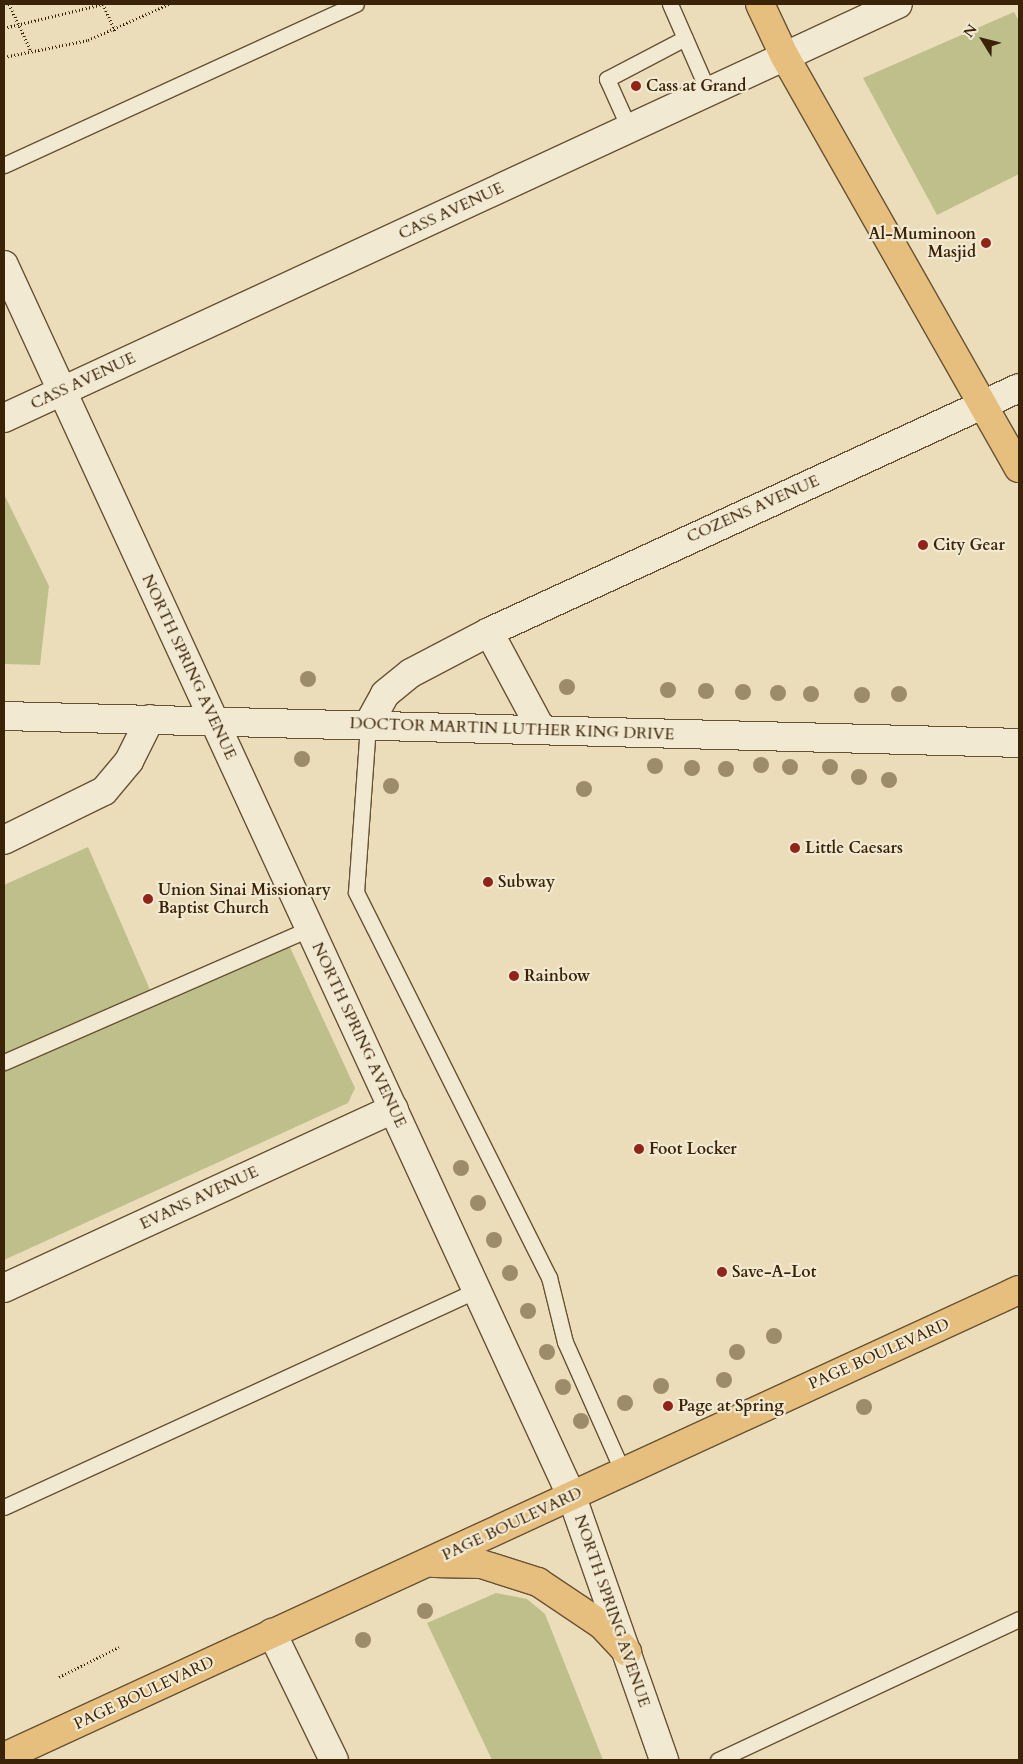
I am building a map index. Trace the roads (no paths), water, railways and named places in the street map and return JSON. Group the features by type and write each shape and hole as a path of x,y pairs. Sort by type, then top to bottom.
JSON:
{"main road":[{"path":"760,4 784,55 1019,468"},
{"name":"PAGE BOULEVARD","path":"4,1757 1019,1290"},
{"path":"427,1562 481,1564 519,1573 586,1613 627,1652"}],"street":[{"name":"CASS AVENUE","path":"4,418 784,55 898,4"},
{"name":"NORTH SPRING AVENUE","path":"4,264 64,390 213,720 394,1109 475,1291 572,1497 664,1760"},
{"name":"COZENS AVENUE","path":"368,725 385,694 411,673 489,632 1019,388"},
{"path":"489,632 540,730"},
{"name":"DOCTOR MARTIN LUTHER KING DRIVE","path":"4,716 213,720 1019,743"},
{"path":"4,840 104,791 129,760 150,719"},
{"name":"EVANS AVENUE","path":"4,1288 394,1109"},
{"path":"272,1633 334,1760"}],"lane":[{"path":"4,165 356,4"},
{"path":"670,4 708,91"},
{"path":"629,128 607,80 685,38"},
{"path":"368,725 356,892 549,1277 565,1342 624,1472"},
{"path":"4,1062 310,928"},
{"path":"4,1507 475,1291"},
{"path":"718,1760 1019,1619"}],"place":[{"name":"Cass at Grand","path":"636,86"},
{"name":"Al-Muminoon Masjid","path":"986,243"},
{"name":"City Gear","path":"923,545"},
{"name":"Little Caesars","path":"795,848"},
{"name":"Subway","path":"488,882"},
{"name":"Union Sinai Missionary Baptist Church","path":"148,899"},
{"name":"Rainbow","path":"514,976"},
{"name":"Foot Locker","path":"639,1149"},
{"name":"Save-A-Lot","path":"722,1272"},
{"name":"Page at Spring","path":"668,1406"}]}
